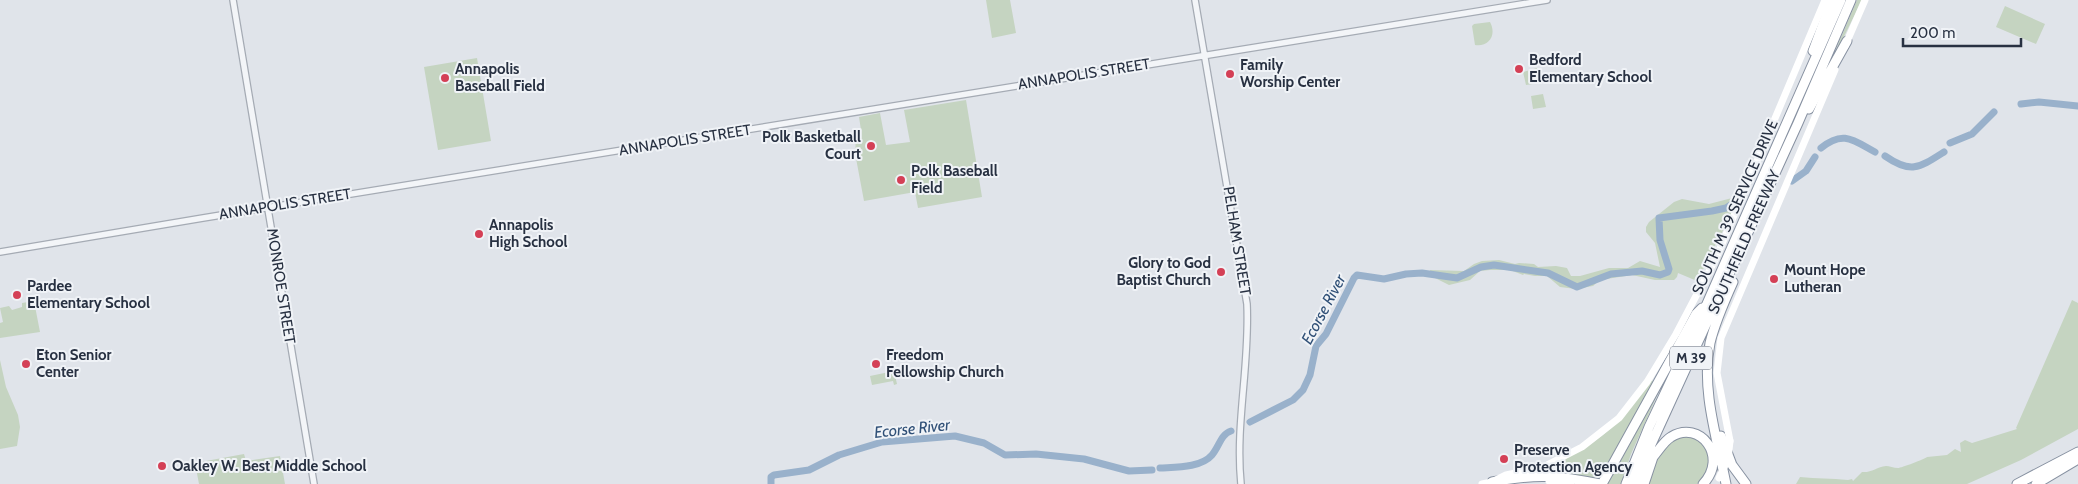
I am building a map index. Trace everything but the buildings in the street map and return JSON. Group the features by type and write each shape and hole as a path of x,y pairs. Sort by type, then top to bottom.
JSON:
{"highway":[{"path":"1779,141 1832,0"},
{"name":"SOUTHFIELD FREEWAY","path":"1626,484 1649,427 1842,0"},
{"name":"SOUTHFIELD FREEWAY","path":"1635,484 1668,407 1798,123 1851,0"},
{"path":"1798,123 1812,106 1847,41"},
{"path":"1726,484 1710,404 1707,368 1713,333 1734,280 1746,238"},
{"path":"1497,483 1519,477 1555,478 1601,484 1696,314 1704,306"},
{"path":"1707,368 1723,441 1732,465 1746,484"},
{"path":"1644,484 1667,421 1668,407"},
{"path":"1654,457 1667,440 1676,434 1689,433 1701,438 1710,448 1714,460 1713,471 1703,484"},
{"path":"2017,484 2078,452"},
{"path":"2036,484 2078,459"},
{"path":"1497,483 1514,484"}],"main road":[{"name":"SOUTH M 39 SERVICE DRIVE","path":"1482,484 1497,483 1506,475 1531,470 1558,461 1590,442 1612,424 1634,400 1660,362 1700,290 1730,226 1825,0"},
{"path":"1714,484 1728,459 1730,441 1729,427 1718,387 1717,362 1721,338 1865,0"},
{"path":"1558,461 1555,465 1555,478 1571,484"}],"street":[{"name":"MONROE STREET","path":"232,0 314,484"},
{"name":"PELHAM STREET","path":"1196,0 1247,304 1247,352 1240,448 1240,484"},
{"name":"ANNAPOLIS STREET","path":"0,252 1205,54 1547,0"}],"green space":[{"path":"986,0 1010,0 1016,33 992,38"},
{"path":"1857,0 1862,0 1825,75"},
{"path":"2005,6 2045,24 2036,44 1996,27"},
{"path":"1490,22 1493,31 1492,36 1488,42 1475,45 1472,26 1474,24"},
{"path":"477,58 491,141 438,150 424,67"},
{"path":"1537,68 1539,83 1526,85 1523,72"},
{"path":"1543,94 1546,107 1533,109 1531,96"},
{"path":"966,100 982,197 918,208 915,192 864,201 855,153 856,139 861,130 859,117 880,113 886,145 910,142 904,110"},
{"path":"1732,198 1736,202 1733,211 1697,281 1678,273 1674,280 1655,280 1632,275 1600,280 1593,286 1576,289 1560,287 1547,276 1523,275 1510,270 1480,271 1470,280 1449,285 1431,276 1430,270 1464,271 1482,261 1499,260 1515,264 1534,264 1538,267 1556,266 1567,268 1571,276 1580,276 1609,268 1628,268 1640,261 1660,267 1655,243 1646,232 1649,222 1674,202 1682,199 1709,204"},
{"path":"2072,300 2078,303 2078,429 2021,460 1967,484 1796,484 1800,477 1852,479 1853,481 1862,472 1886,466 1900,468 1927,457 1947,455 1955,449 1961,452 1960,443 1965,440 1972,443 2017,429"},
{"path":"34,301 40,332 0,338 0,323 3,322 0,308 9,306 12,310 22,307 22,303"},
{"path":"0,360 6,387 18,415 20,427 17,446 0,449"},
{"path":"894,371 897,384 894,385 893,381 872,385 870,376"},
{"path":"1665,378 1631,454 1621,484 1559,484 1556,471 1558,465 1603,435 1619,421 1651,380 1660,385"},
{"path":"1682,435 1696,438 1710,453 1708,466 1703,477 1697,484 1647,484 1659,455 1668,444"},
{"path":"244,454 246,461 280,456 285,484 199,484 195,463"}],"waterway":[{"name":"Ecorse River","path":"2021,104 2039,102 2078,106"},
{"name":"Ecorse River","path":"1950,143 1972,134 1994,112"},
{"name":"Ecorse River","path":"1821,148 1836,139 1842,138 1854,141 1875,152"},
{"name":"Ecorse River","path":"1885,156 1902,165 1915,167 1928,162 1944,152"},
{"name":"Ecorse River","path":"1792,181 1806,171 1815,157"},
{"name":"Ecorse River","path":"1250,422 1293,400 1303,390 1310,375 1316,346 1326,334 1357,275 1384,279 1406,274 1422,273 1457,278 1481,267 1494,265 1548,273 1577,287 1611,274 1642,271 1660,275 1668,272 1669,269 1660,240 1659,218 1726,208 1737,201"},
{"name":"Ecorse River","path":"1160,468 1195,465 1207,459 1212,455 1222,438 1231,431"},
{"name":"Ecorse River","path":"771,484 771,477 774,475 809,470 839,455 882,442 955,436 984,443 1005,455 1036,454 1084,459 1129,471 1152,470"}],"place":[{"name":"Bedford Elementary School","path":"1519,69"},
{"name":"Family Worship Center","path":"1230,74"},
{"name":"Annapolis Baseball Field","path":"445,78"},
{"name":"Polk Basketball Court","path":"871,146"},
{"name":"Polk Baseball Field","path":"901,180"},
{"name":"Annapolis High School","path":"479,234"},
{"name":"Glory to God Baptist Church","path":"1221,272"},
{"name":"Mount Hope Lutheran","path":"1774,279"},
{"name":"Pardee Elementary School","path":"17,295"},
{"name":"Eton Senior Center","path":"26,364"},
{"name":"Freedom Fellowship Church","path":"876,364"},
{"name":"Preserve Protection Agency","path":"1504,459"},
{"name":"Oakley W. Best Middle School","path":"162,466"}]}
